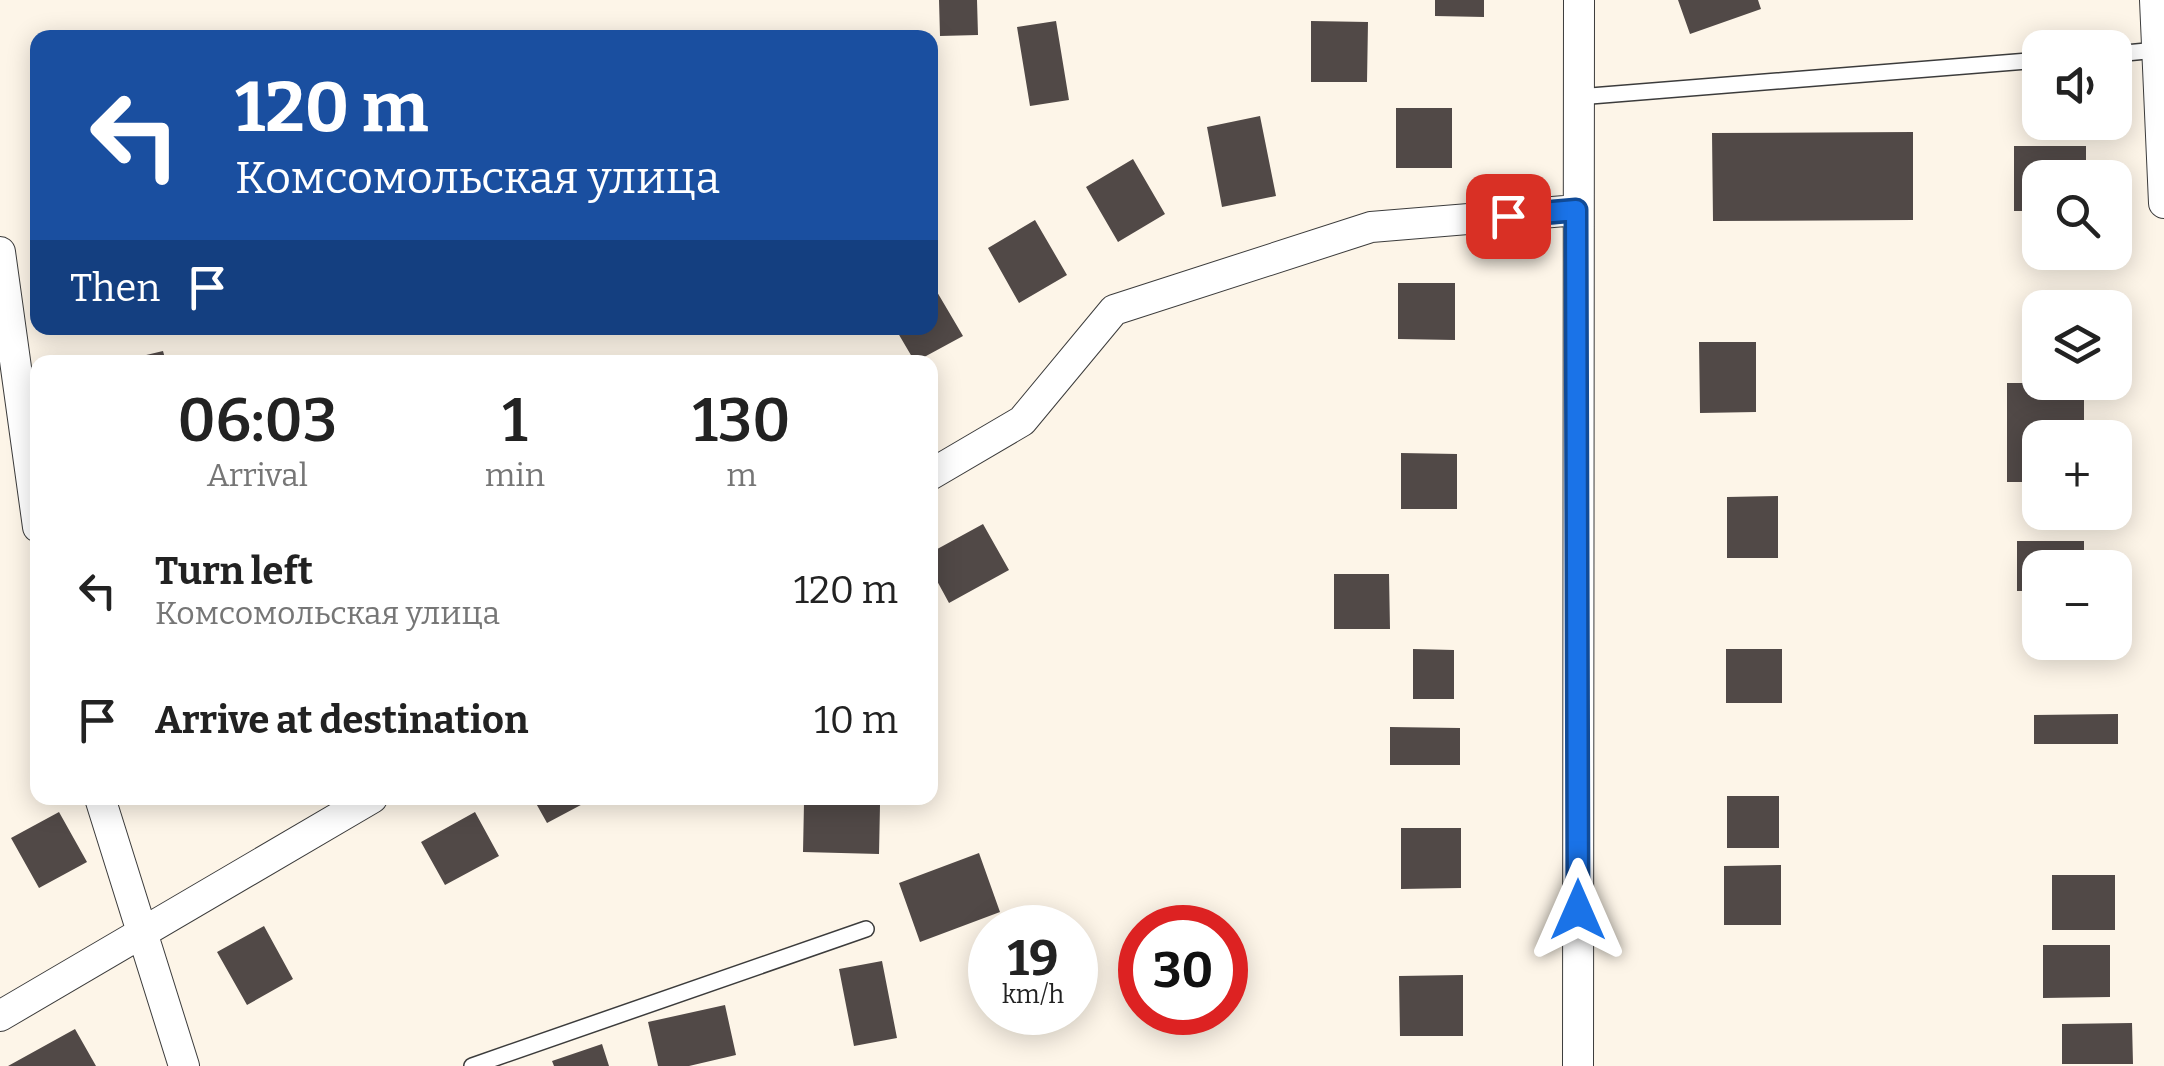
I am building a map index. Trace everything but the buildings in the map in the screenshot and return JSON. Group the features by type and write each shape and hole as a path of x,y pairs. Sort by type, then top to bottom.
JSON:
{"street":[{"path":"1578,0 1578,1066"},
{"path":"2155,0 2164,203"},
{"path":"938,469 1022,422 1114,310 1371,227 1576,210"},
{"path":"0,252 30,469"},
{"path":"102,805 184,1066"},
{"path":"0,1016 360,805"}],"lane":[{"path":"2132,52 2157,50"},
{"path":"1578,97 2022,61"},
{"path":"472,1066 866,929"}],"route":[{"path":"1508,216 1576,210 1578,910"}]}
